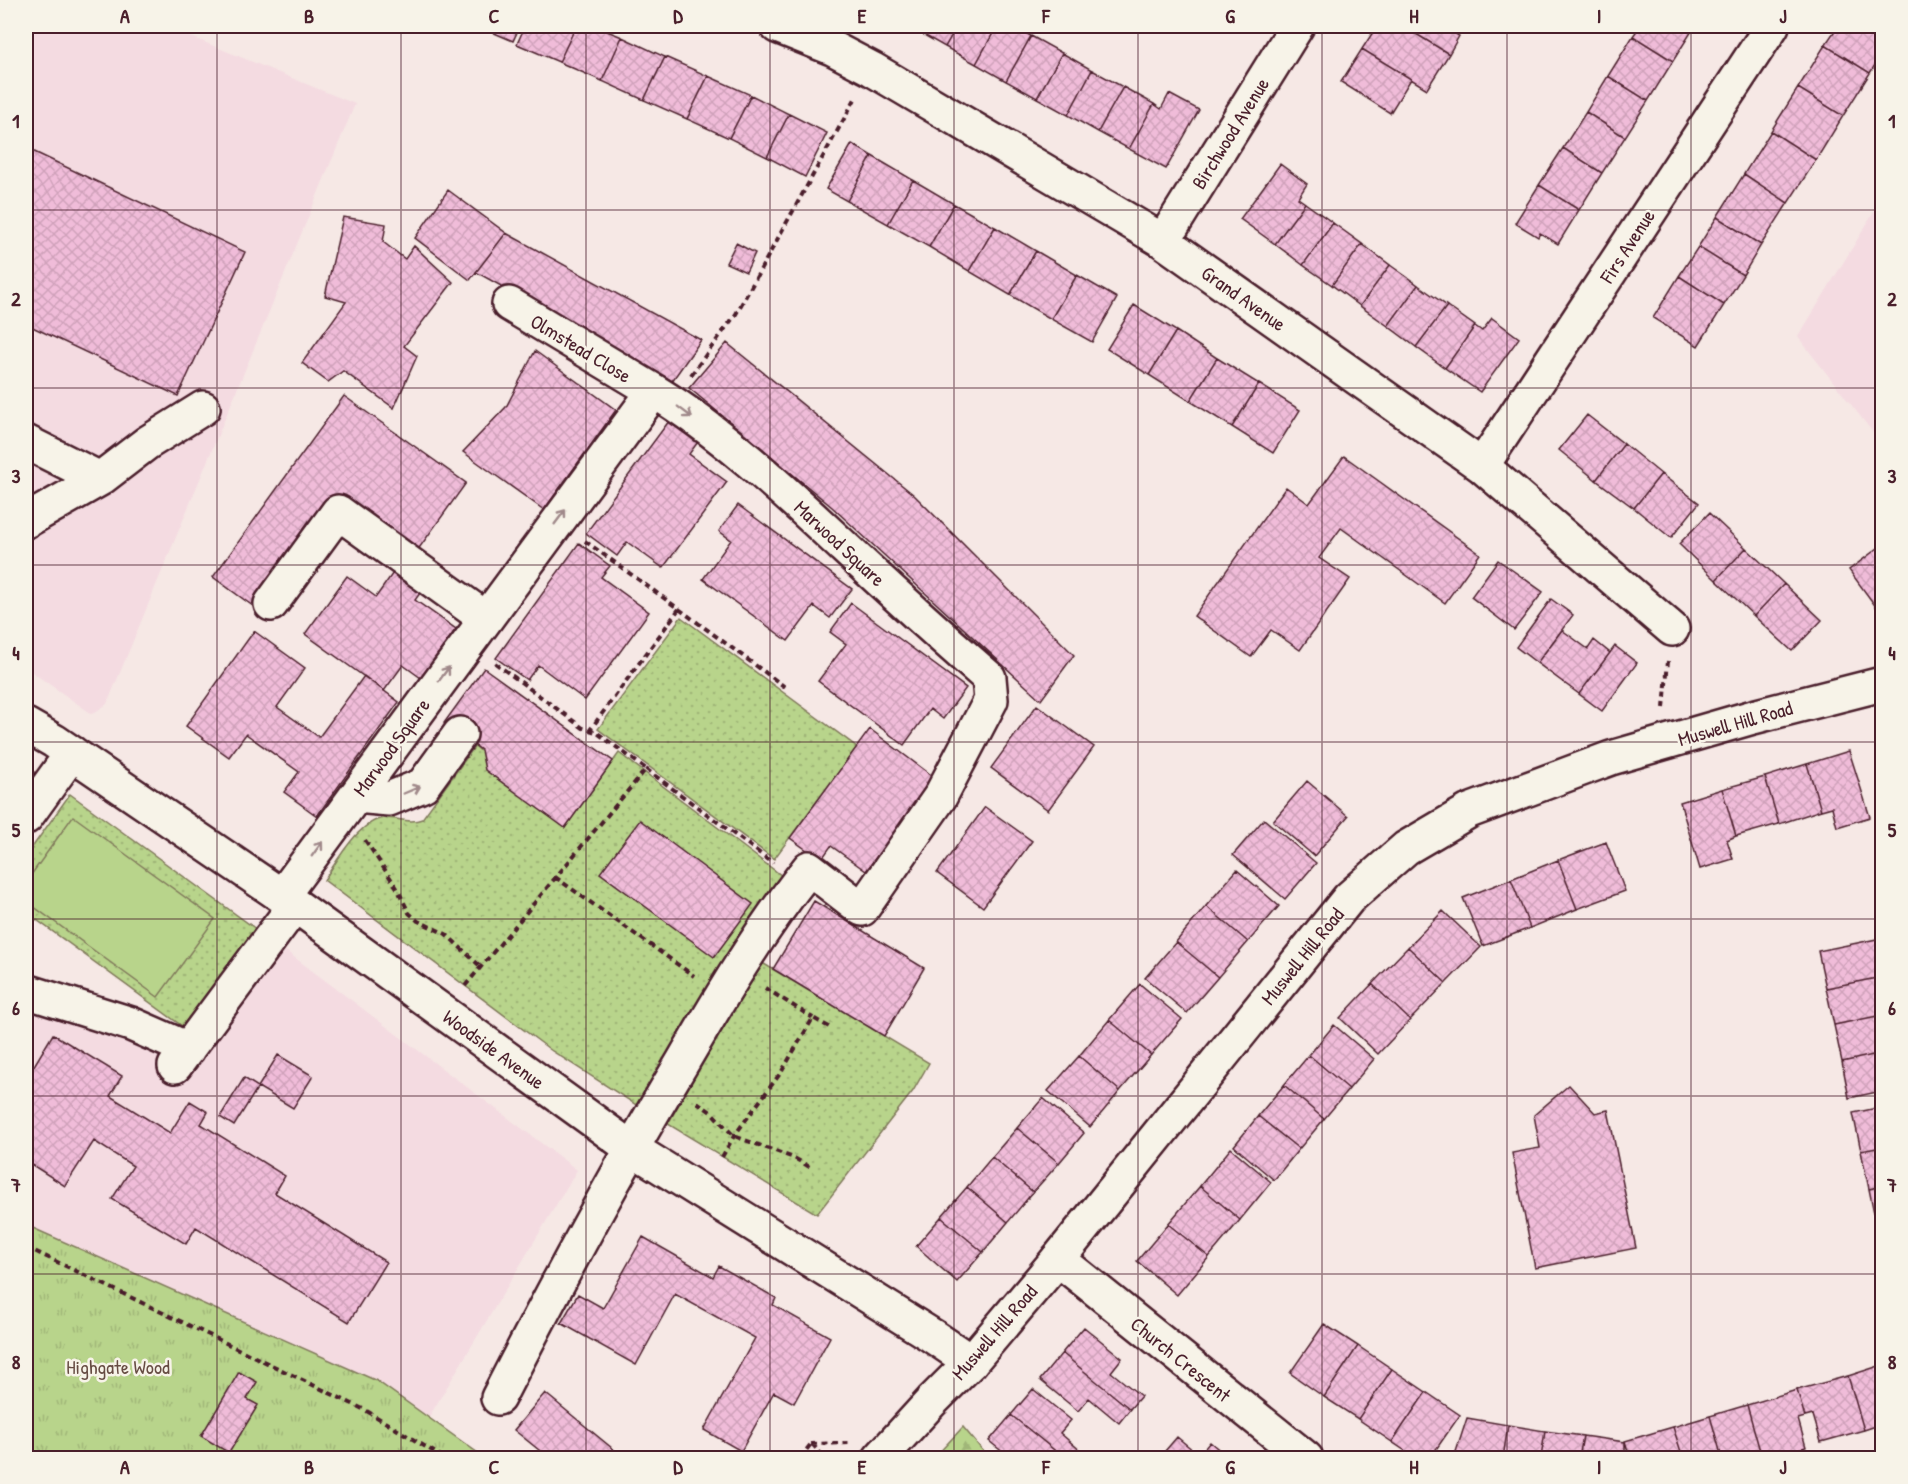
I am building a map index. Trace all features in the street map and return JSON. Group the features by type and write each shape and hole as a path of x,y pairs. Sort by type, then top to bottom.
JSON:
{"street":[{"name":"Grand Avenue","path":"777,26 839,37 872,69 1163,241 1482,466 1672,628"},
{"name":"Birchwood Avenue","path":"1163,241 1297,26"},
{"name":"Firs Avenue","path":"1482,466 1772,26"},
{"name":"Olmstead Close","path":"509,304 663,397"},
{"name":"Marwood Square","path":"26,991 131,1024 182,1058 289,900 347,808 476,630 558,520 663,397 753,462 903,603 989,678 992,700 940,797 862,909 809,868 798,882"},
{"path":"26,521 100,479 147,443 203,408"},
{"path":"26,442 100,479"},
{"path":"271,604 338,512 476,630"},
{"name":"Muswell Hill Road","path":"880,1458 971,1362 1058,1259 1348,898 1389,862 1406,849 1469,811 1611,758 1753,717 1882,684"},
{"name":"Woodside Avenue","path":"26,725 72,753 289,900 631,1148 971,1362"},
{"path":"347,808 389,799 423,785 460,734"},
{"path":"26,817 72,753"},
{"path":"498,1398 557,1283 631,1148 729,983 765,926 798,882"},
{"name":"Church Crescent","path":"1058,1259 1306,1458"}],"path":[{"path":"663,397 736,314 872,69"},
{"path":"558,520 785,687"},
{"path":"590,730 679,609"},
{"path":"1660,744 1672,628"},
{"path":"476,630 583,728 596,732 798,882"},
{"path":"465,986 646,769"},
{"path":"347,808 358,833 396,888 409,913 418,921 446,934 481,967"},
{"path":"555,877 729,983 813,1018 831,1028"},
{"path":"722,1157 734,1136 782,1071 813,1018"},
{"path":"670,1082 711,1112 734,1136 794,1158 813,1169"},
{"path":"26,1247 365,1410 444,1458"},
{"path":"811,1444 849,1443"},
{"path":"800,1458 811,1444"},
{"path":"811,1444 825,1458"},
{"path":"26,1449 40,1458"}],"shaded area":[{"path":"26,26 165,26 355,104 107,704 92,714 26,668"},
{"path":"1882,199 1882,444 1798,337"},
{"path":"270,939 577,1170 429,1417 377,1381 26,1225 26,989 189,1030"}],"green space":[{"path":"681,617 857,747 774,859 598,729"},
{"path":"475,746 565,828 619,753 786,879 715,975 644,1110 552,1051 324,880 350,842 375,820 422,819"},
{"path":"70,794 260,932 189,1031 26,912 26,856"},
{"path":"73,816 215,919 158,997 26,901 26,882"},
{"path":"759,961 929,1063 913,1091 817,1214 668,1124"},
{"name":"Highgate Wood","path":"26,1225 377,1381 485,1458 26,1458"},
{"path":"963,1427 989,1458 934,1458"}],"building":[{"path":"478,26 520,26 513,41"},
{"path":"525,26 576,26 559,62 517,44"},
{"path":"576,26 595,26 622,37 602,81 559,62"},
{"path":"908,26 957,26 945,47"},
{"path":"957,26 997,26 976,64 945,47"},
{"path":"997,26 1012,26 1031,36 1006,81 976,64"},
{"path":"1377,26 1392,26 1397,29 1403,26 1449,54 1427,89 1362,49"},
{"path":"1403,26 1442,26 1459,36 1449,54"},
{"path":"1640,26 1695,26 1673,61 1633,36"},
{"path":"1838,26 1882,26 1882,54 1870,73 1825,45"},
{"path":"1031,36 1062,53 1037,98 1006,81"},
{"path":"1633,36 1673,61 1648,101 1608,76"},
{"path":"622,37 665,57 644,100 602,81"},
{"path":"1825,45 1870,73 1843,116 1798,88"},
{"path":"1362,49 1411,79 1390,113 1341,82"},
{"path":"1062,53 1092,70 1068,115 1037,98"},
{"path":"665,57 708,76 687,119 644,100"},
{"path":"1092,70 1123,87 1098,132 1068,115"},
{"path":"708,76 751,95 729,138 687,119"},
{"path":"1608,76 1648,101 1625,137 1586,112"},
{"path":"1123,87 1154,104 1129,149 1098,132"},
{"path":"1798,88 1843,116 1816,160 1771,131"},
{"path":"1169,94 1199,110 1166,169 1129,149 1154,104 1161,109"},
{"path":"751,95 789,114 767,157 729,138"},
{"path":"1586,112 1625,137 1602,173 1563,148"},
{"path":"789,114 827,133 805,177 767,157"},
{"path":"1771,131 1816,160 1788,203 1744,174"},
{"path":"852,144 872,156 847,201 826,189"},
{"path":"26,148 245,252 178,396 26,324"},
{"path":"1563,148 1602,173 1579,210 1539,185"},
{"path":"872,156 913,180 888,224 847,201"},
{"path":"1280,164 1307,184 1298,198 1305,203 1275,244 1240,219"},
{"path":"1744,174 1788,203 1761,245 1717,217"},
{"path":"913,180 954,204 929,247 888,224"},
{"path":"1539,185 1579,210 1558,244 1540,233 1538,237 1515,223"},
{"path":"448,190 506,233 470,280 415,238"},
{"path":"1305,203 1333,223 1303,265 1275,244"},
{"path":"954,204 995,227 969,271 929,247"},
{"path":"343,217 386,224 383,242 405,259 414,246 453,282 404,346 417,356 394,408 343,371 328,382 302,363 346,302 325,296"},
{"path":"1717,217 1761,245 1743,275 1698,247"},
{"path":"1333,223 1362,244 1332,285 1303,265"},
{"path":"995,227 1036,251 1010,295 969,271"},
{"path":"506,233 701,340 672,381 476,272"},
{"path":"736,243 755,253 746,272 726,263"},
{"path":"1362,244 1390,265 1360,306 1332,285"},
{"path":"1698,247 1743,275 1724,305 1679,276"},
{"path":"1036,251 1077,275 1051,319 1010,295"},
{"path":"1390,265 1418,285 1388,326 1360,306"},
{"path":"1077,275 1117,298 1092,342 1051,319"},
{"path":"1679,276 1724,305 1698,346 1653,318"},
{"path":"1418,285 1447,306 1416,347 1388,326"},
{"path":"1134,305 1176,331 1149,375 1107,349"},
{"path":"1447,306 1475,326 1445,368 1416,347"},
{"path":"1492,318 1519,338 1480,392 1445,368 1475,326 1482,331"},
{"path":"1176,331 1217,358 1190,401 1149,375"},
{"path":"727,343 914,495 1074,655 1041,700 832,507 689,388"},
{"path":"535,351 616,410 544,510 463,452 506,407"},
{"path":"1217,358 1259,384 1232,427 1190,401"},
{"path":"1259,384 1300,410 1273,453 1232,427"},
{"path":"344,396 466,483 417,551 338,495 257,609 213,577"},
{"path":"1587,415 1624,444 1596,480 1559,450"},
{"path":"669,421 698,442 689,454 727,482 663,568 627,542 617,556 586,533"},
{"path":"1624,444 1661,474 1634,508 1596,480"},
{"path":"1344,456 1480,554 1445,603 1341,528 1319,558 1350,579 1300,650 1271,630 1251,657 1194,616 1286,487 1309,504"},
{"path":"1661,474 1699,503 1671,538 1634,508"},
{"path":"738,505 852,589 830,618 814,606 788,641 703,579 731,540 719,531"},
{"path":"1709,513 1746,548 1716,580 1679,544"},
{"path":"579,543 610,566 601,577 649,612 585,700 538,665 527,680 496,658"},
{"path":"1882,545 1882,615 1849,570"},
{"path":"1746,548 1784,584 1754,616 1716,580"},
{"path":"1498,560 1543,592 1514,630 1471,597"},
{"path":"395,570 423,589 415,600 456,629 421,678 403,665 384,691 305,634 347,576 376,597"},
{"path":"1784,584 1822,620 1792,651 1754,616"},
{"path":"1551,599 1573,615 1537,663 1516,647"},
{"path":"851,603 966,688 943,719 930,709 904,745 818,681 846,644 830,632"},
{"path":"1562,630 1588,649 1594,640 1610,653 1579,694 1537,663"},
{"path":"254,631 305,668 277,707 319,737 364,676 399,702 317,816 284,792 299,772 246,734 229,757 186,726"},
{"path":"1615,646 1637,663 1602,711 1579,694"},
{"path":"484,668 613,761 565,828 485,770 481,750 444,723"},
{"path":"1037,705 1094,747 1048,810 991,768"},
{"path":"870,729 935,778 866,871 831,846 821,860 790,838"},
{"path":"1849,751 1870,817 1837,827 1832,807 1821,810 1807,764"},
{"path":"1807,764 1821,810 1779,824 1765,777"},
{"path":"1765,777 1779,824 1736,836 1722,789"},
{"path":"1307,781 1348,816 1314,856 1273,821"},
{"path":"1722,789 1736,836 1727,840 1733,859 1700,869 1680,802"},
{"path":"985,807 1032,841 983,907 937,873"},
{"path":"1264,819 1316,863 1285,899 1233,855"},
{"path":"640,820 753,904 714,957 600,873"},
{"path":"1606,842 1625,891 1577,909 1558,860"},
{"path":"1558,860 1577,909 1530,928 1511,879"},
{"path":"1237,870 1279,906 1248,942 1206,906"},
{"path":"1511,879 1530,928 1483,946 1463,898"},
{"path":"814,901 924,968 884,1036 773,969"},
{"path":"1206,906 1248,942 1218,977 1176,942"},
{"path":"1443,911 1481,947 1446,983 1408,947"},
{"path":"1877,939 1882,977 1826,988 1818,951"},
{"path":"1176,942 1218,977 1187,1013 1145,978"},
{"path":"1408,947 1446,983 1410,1020 1372,984"},
{"path":"1882,977 1882,1015 1834,1025 1826,988"},
{"path":"1140,984 1182,1019 1151,1055 1109,1020"},
{"path":"1372,984 1410,1020 1378,1054 1340,1018"},
{"path":"1882,1015 1882,1053 1842,1062 1834,1025"},
{"path":"1109,1020 1151,1055 1120,1091 1079,1056"},
{"path":"1334,1025 1374,1059 1349,1089 1309,1055"},
{"path":"53,1034 122,1076 110,1096 170,1133 190,1101 208,1112 201,1124 285,1176 275,1193 386,1262 349,1322 196,1227 186,1244 112,1199 133,1166 94,1141 65,1186 26,1161 26,1079"},
{"path":"1882,1053 1882,1091 1849,1098 1842,1062"},
{"path":"278,1055 313,1076 293,1108 258,1087"},
{"path":"1309,1055 1349,1089 1324,1119 1284,1085"},
{"path":"1079,1056 1120,1091 1090,1127 1048,1091"},
{"path":"244,1078 258,1087 234,1126 220,1117"},
{"path":"1284,1085 1324,1119 1299,1149 1258,1116"},
{"path":"1569,1085 1595,1113 1608,1110 1636,1248 1535,1268 1512,1153 1540,1148 1534,1115"},
{"path":"1043,1098 1084,1133 1059,1163 1017,1128"},
{"path":"1882,1107 1882,1147 1861,1151 1853,1113"},
{"path":"1258,1116 1299,1149 1274,1180 1234,1146"},
{"path":"1017,1128 1059,1163 1033,1192 992,1157"},
{"path":"1882,1147 1882,1186 1869,1189 1861,1151"},
{"path":"1231,1148 1271,1182 1240,1220 1200,1186"},
{"path":"992,1157 1033,1192 1008,1222 967,1187"},
{"path":"1200,1186 1240,1220 1209,1257 1168,1224"},
{"path":"1882,1186 1882,1226 1877,1227 1869,1189"},
{"path":"967,1187 1008,1222 983,1252 941,1217"},
{"path":"941,1217 983,1252 957,1282 916,1246"},
{"path":"1168,1224 1209,1257 1177,1295 1137,1261"},
{"path":"1882,1226 1882,1254 1877,1227"},
{"path":"643,1237 713,1277 719,1266 776,1298 773,1305 830,1337 794,1403 774,1392 741,1451 704,1430 755,1338 675,1294 636,1365 561,1323 578,1294 603,1308"},
{"path":"1324,1324 1358,1346 1324,1397 1290,1373"},
{"path":"1084,1327 1122,1358 1111,1372 1141,1396 1130,1409 1062,1353"},
{"path":"1358,1346 1392,1369 1358,1419 1324,1397"},
{"path":"1062,1353 1130,1409 1119,1423 1089,1398 1078,1411 1040,1380"},
{"path":"1882,1365 1882,1424 1864,1430 1848,1376"},
{"path":"1392,1369 1426,1392 1392,1442 1358,1419"},
{"path":"239,1372 257,1382 247,1399 258,1405 229,1453 201,1436"},
{"path":"1848,1376 1864,1430 1821,1442 1813,1415 1805,1417 1797,1390"},
{"path":"1033,1389 1071,1420 1060,1433 1089,1458 1064,1458 1011,1415"},
{"path":"1797,1390 1805,1417 1798,1419 1806,1447 1762,1458 1747,1405"},
{"path":"1426,1392 1460,1415 1430,1458 1416,1458 1392,1442"},
{"path":"545,1393 624,1458 549,1458 514,1430"},
{"path":"1747,1405 1762,1458 1722,1458 1710,1416"},
{"path":"1011,1415 1064,1458 1010,1458 989,1441"},
{"path":"1710,1416 1722,1458 1683,1458 1673,1427"},
{"path":"1467,1418 1508,1425 1503,1458 1454,1458"},
{"path":"1508,1425 1545,1431 1541,1458 1503,1458"},
{"path":"1673,1427 1683,1458 1630,1458 1625,1441"},
{"path":"1545,1431 1583,1436 1579,1458 1541,1458"},
{"path":"1583,1436 1625,1442 1625,1458 1579,1458"},
{"path":"1177,1437 1199,1455 1210,1442 1229,1458 1159,1458"}]}
